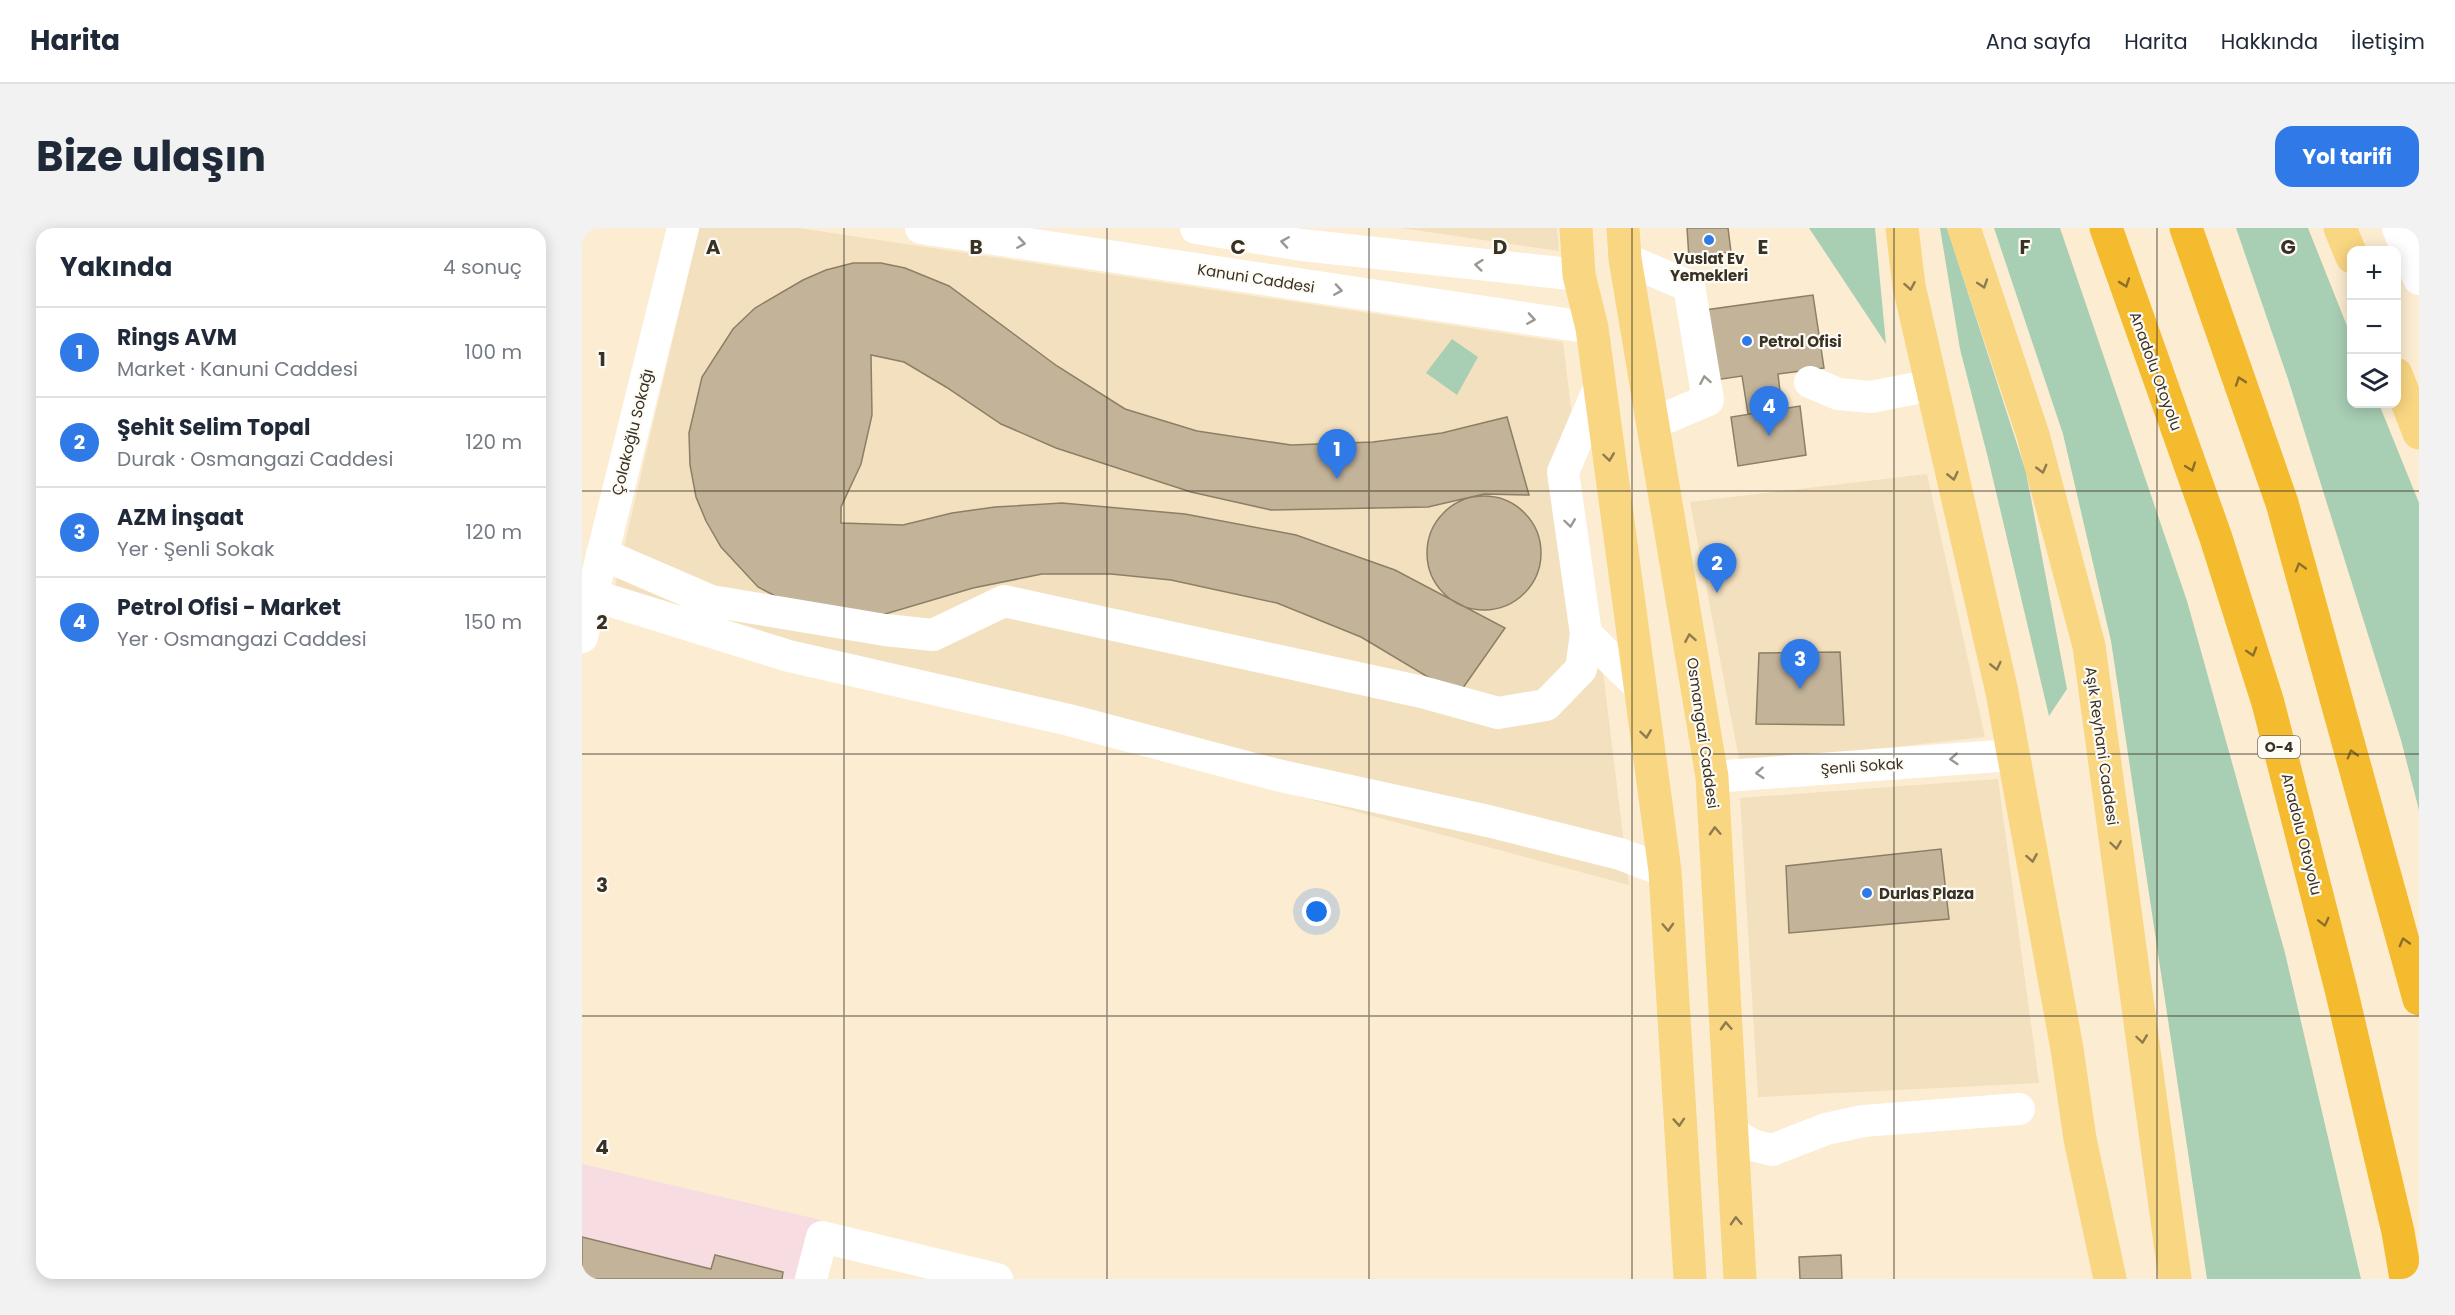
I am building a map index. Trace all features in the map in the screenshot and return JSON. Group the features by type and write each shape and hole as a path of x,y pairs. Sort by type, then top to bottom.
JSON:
{"highway":[{"name":"Anadolu Otoyolu","path":"2106,228 2216,538 2268,703 2343,1000 2398,1232 2406,1279"},
{"path":"2186,228 2282,503 2419,999"}],"main road":[{"path":"1576,228 1579,275 1592,328 1665,872 1690,1279"},
{"path":"1902,228 1909,286 2002,692 2067,1049 2080,1138 2110,1279"},
{"name":"Aşık Reyhani Caddesi","path":"1964,228 2033,435 2089,646 2175,1279"},
{"path":"2340,228 2347,246"},
{"name":"Osmangazi Caddesi","path":"1624,243 1712,777 1740,1279"},
{"path":"1579,275 1632,299 1592,328"},
{"path":"2401,385 2419,433"},
{"path":"1669,1279 1667,1203 1683,1172"}],"street":[{"name":"Çolakoğlu Sokağı","path":"585,617 683,228"},
{"name":"Kanuni Caddesi","path":"921,228 1592,328"},
{"path":"1196,228 1302,245 1579,275"},
{"path":"2398,228 2419,279"},
{"path":"1624,243 1689,286 1695,320 1708,400 1654,423"},
{"path":"1810,381 1838,394 1871,397 1932,385"},
{"path":"602,554 711,601 885,630 933,635 1004,601 1422,692 1498,712 1546,705 1581,669 1586,634 1563,472 1599,388"},
{"path":"585,617 789,656 1069,720 1277,775 1488,821 1620,854 1665,872"},
{"path":"1586,634 1640,687"},
{"name":"Şenli Sokak","path":"1712,777 2012,755"},
{"path":"1732,1133 1752,1145 1772,1150 1826,1129 1863,1121 2019,1109"},
{"path":"811,1279 822,1237 997,1279"}],"shaded area":[{"path":"699,228 798,228 1563,342 1629,885 609,611"},
{"path":"1401,228 1557,228 1559,251"},
{"path":"1927,474 1985,737 1740,764 1690,502"},
{"path":"1998,779 2039,1083 1758,1097 1740,798"},
{"path":"582,1164 821,1220 805,1279 582,1279"}],"green space":[{"path":"1809,228 1875,228 1886,344"},
{"path":"1940,228 1947,228 2026,472 2067,689 2049,716 1960,349"},
{"path":"1994,228 2060,228 2187,601 2285,953 2361,1279 2207,1279 2111,641 2063,434"},
{"path":"2236,228 2308,228 2347,326 2347,408 2381,408 2419,503 2419,810 2401,740 2288,379"},
{"path":"1452,339 1478,357 1457,395 1426,373"}],"building":[{"name":"Vuslat Ev Yemekleri","path":"1687,228 1728,228 1731,252 1689,258"},
{"path":"853,263 881,263 905,268 949,286 1057,366 1125,409 1197,431 1291,445 1373,442 1442,433 1507,417 1529,495 1484,494 1428,507 1271,510 1191,492 1056,448 1001,424 904,362 871,355 872,415 861,464 841,507 841,523 903,525 952,513 995,507 1062,503 1185,514 1296,535 1395,570 1505,628 1458,695 1361,637 1277,603 1171,580 1111,574 1042,574 973,588 875,617 781,599 758,587 721,547 696,497 690,465 689,433 702,377 733,329 755,308 803,280 826,270"},
{"path":"1813,295 1824,368 1778,374 1782,409 1748,414 1742,376 1708,381 1698,311"},
{"path":"1800,406 1806,455 1738,466 1731,417"},
{"path":"1484,496 1506,500 1525,512 1537,531 1541,553 1537,575 1525,594 1506,606 1484,610 1462,606 1443,594 1431,575 1427,553 1431,531 1443,512 1462,500"},
{"path":"1484,496 1506,500 1525,512 1537,531 1541,553 1537,575 1525,594 1506,606 1484,610 1462,606 1443,594 1431,575 1427,553 1431,531 1443,512 1462,500"},
{"path":"1840,652 1844,725 1756,724 1759,653"},
{"name":"Durlas Plaza","path":"1941,849 1949,919 1789,933 1786,866"},
{"path":"582,1237 711,1269 715,1255 783,1272 782,1279 582,1279"},
{"path":"1841,1255 1842,1279 1800,1279 1799,1257"}],"place":[{"name":"Vuslat Ev Yemekleri","path":"1709,240"},
{"name":"Petrol Ofisi","path":"1747,341"},
{"name":"Petrol Ofisi - Market","path":"1769,436"},
{"name":"Rings AVM","path":"1337,479"},
{"name":"Şehit Selim Topal","path":"1717,593"},
{"name":"AZM İnşaat","path":"1800,689"},
{"name":"Durlas Plaza","path":"1867,893"}]}
